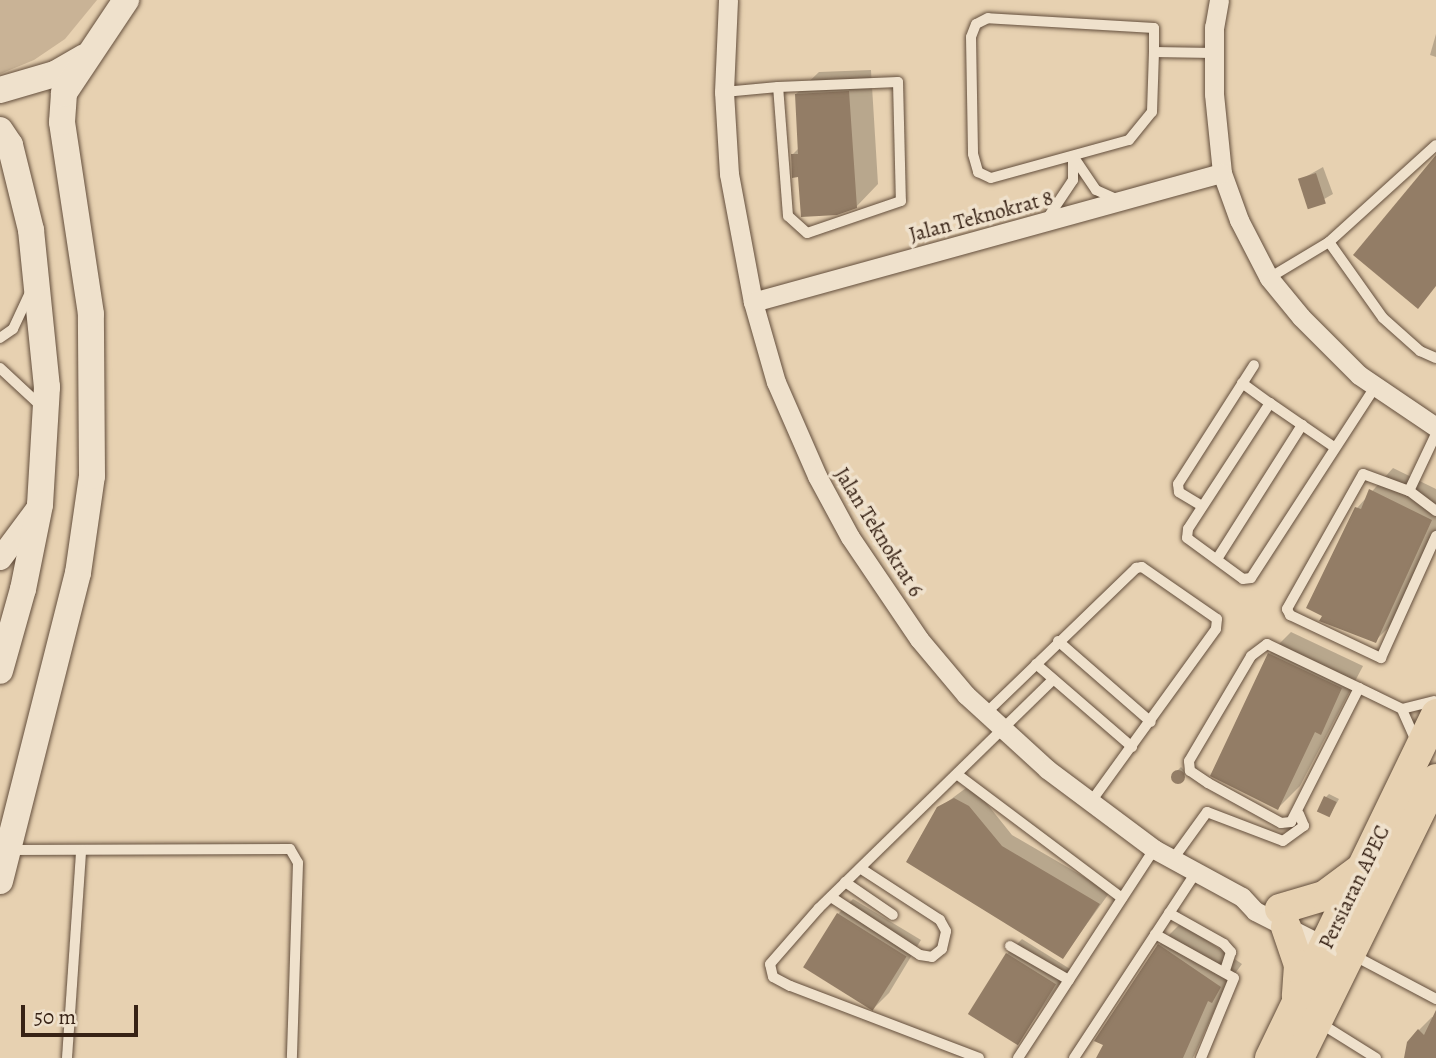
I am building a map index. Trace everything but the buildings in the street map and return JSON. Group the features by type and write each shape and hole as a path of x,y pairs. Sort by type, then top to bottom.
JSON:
{"main road":[{"path":"0,881 5,850 78,573 92,476 91,314 62,122 64,93 86,56 104,37 126,0"},
{"path":"0,90 55,74 86,56"},
{"path":"0,130 10,145 38,273 46,410 40,505 23,589 0,671"},
{"name":"Persiaran APEC","path":"1299,1058 1306,1014 1335,947 1366,862 1436,715"},
{"name":"Persiaran APEC","path":"1335,947 1436,779"},
{"path":"1306,1014 1299,965 1283,918 1345,884 1366,862"},
{"name":"Persiaran APEC","path":"1270,1058 1306,1014"}],"street":[{"name":"Jalan Teknokrat 6","path":"728,0 724,92 729,174 753,302 776,382 817,476 850,537 919,639 986,713 1090,803 1154,849 1335,947"},
{"path":"1219,0 1213,53 1222,173 1239,220 1269,278 1301,317 1375,387 1436,427"},
{"name":"Jalan Teknokrat 8","path":"753,302 1222,173"},
{"path":"0,558 40,505"}],"lane":[{"path":"988,18 1154,28 1154,52 1152,112 1129,140 991,178 978,172 973,154 971,37 976,24 988,18"},
{"path":"1154,52 1213,53"},
{"path":"724,92 778,87 898,82 901,201 807,233 788,216 778,87"},
{"path":"1269,278 1329,242 1436,145"},
{"path":"1073,156 1096,190 1121,201"},
{"path":"1044,222 1069,188 1073,156"},
{"path":"1329,242 1383,318 1420,351 1436,358"},
{"path":"0,338 19,319 38,273"},
{"path":"1202,506 1179,492 1178,484 1254,365"},
{"path":"0,368 46,410"},
{"path":"1242,383 1334,447"},
{"path":"1270,403 1202,506 1187,538 1243,579 1251,578 1375,387"},
{"path":"1217,559 1302,425"},
{"path":"1409,491 1436,434"},
{"path":"1436,511 1409,491 1363,474 1287,603 1290,615 1381,658 1436,536"},
{"path":"986,713 1136,568 1142,567 1217,619 1216,629 1090,803"},
{"path":"1058,641 1151,722"},
{"path":"1359,688 1299,814 1291,822 1281,823 1190,771 1189,761 1251,656 1267,644 1359,688 1402,709 1416,709 1436,700"},
{"path":"1036,664 1132,747"},
{"path":"979,1058 774,977 769,970 775,954 845,882 1005,731 1053,680"},
{"path":"1402,709 1418,752"},
{"path":"958,775 1122,898"},
{"path":"1173,859 1207,812 1283,841 1304,826 1299,814"},
{"path":"5,850 286,848 293,852 298,863 292,1058"},
{"path":"1018,1058 1154,849"},
{"path":"67,1058 81,850"},
{"path":"831,897 920,955 936,954 944,944 944,925 860,868"},
{"path":"1074,1058 1196,872"},
{"path":"845,882 893,915"},
{"path":"1169,913 1224,944 1231,952 1225,971"},
{"path":"1155,934 1234,978 1233,986 1201,1058"},
{"path":"1010,946 1069,980"},
{"path":"1335,947 1436,999"},
{"path":"1306,1014 1376,1058"}],"shaded area":[{"path":"0,0 97,0 65,39 34,60 0,74"}]}
